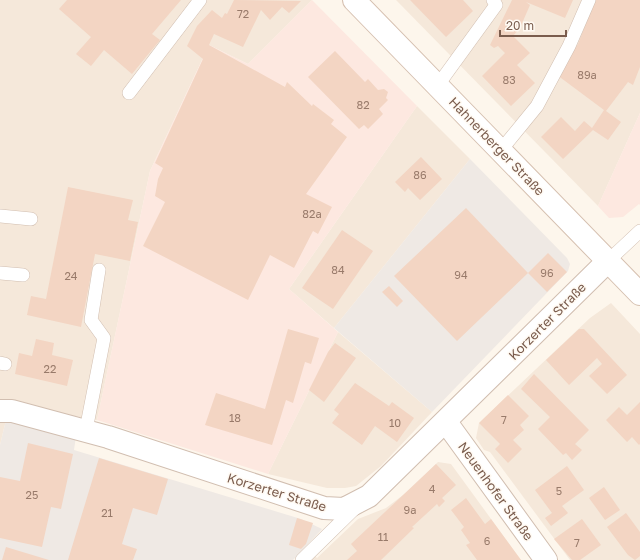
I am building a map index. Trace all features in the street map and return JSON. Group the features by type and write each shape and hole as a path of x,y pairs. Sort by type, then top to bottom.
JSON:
{"street":[{"name":"Hahnerberger Straße","path":"354,0 640,294"},
{"name":"Korzerter Straße","path":"0,411 12,411 86,430 324,508 344,509 362,501 369,496 446,422 608,261"},
{"name":"Neuenhofer Straße","path":"446,422 546,560"}],"lane":[{"path":"129,93 200,0"},
{"path":"438,85 496,5 493,0"},
{"path":"501,150 537,106 569,46 590,0"},
{"path":"0,216 31,219"},
{"path":"608,261 640,231"},
{"path":"86,430 104,338 91,320 99,270"},
{"path":"0,273 23,275"},
{"path":"302,560 362,501"}],"shaded area":[{"path":"0,0 312,0 248,64 209,45 150,171 97,420 0,403"},
{"path":"312,0 417,106 289,289 338,332 268,474 97,420 150,171 209,45 248,64"},
{"path":"396,0 640,0 640,113 598,206"},
{"path":"417,106 470,159 334,328 289,289"},
{"path":"640,113 640,205 639,204 623,217 609,218 598,206"},
{"path":"470,159 567,258 570,264 568,271 432,412 334,328"},
{"path":"611,303 640,334 640,560 570,560 490,452 484,450 476,438 479,423 590,318"},
{"path":"338,332 432,412 381,466 356,486 345,488 327,488 268,474"},
{"path":"0,418 6,420 0,445"},
{"path":"6,420 76,436 74,450 301,519 322,529 293,560 0,560 0,445"},
{"path":"438,462 451,464 521,560 308,560 313,554 317,558 358,519 386,508 407,492"}],"building":[{"path":"67,0 181,0 152,34 160,40 132,74 104,50 91,66 76,54 91,37 59,9"},
{"path":"234,0 301,1 289,13 282,7 270,20 261,10 243,47 214,34 209,45 285,87 287,82 312,106 313,104 334,120 331,124 347,137 306,194 332,207 318,234 313,231 294,268 270,255 248,300 143,246 165,202 155,196 158,179 163,168 155,163 203,59 187,46 197,26 212,10 222,18 225,13 227,14"},
{"path":"410,0 463,0 473,11 446,37"},
{"path":"512,0 573,0 565,18 526,2 530,5 520,28 513,36 530,53 517,65 535,83 511,106 482,76 505,53 498,46 494,48 490,45"},
{"path":"595,0 640,0 640,67 633,85 628,82 606,111 621,122 608,140 593,130 563,159 541,137 561,117 575,131 584,121 592,128 604,110 557,75 578,44"},
{"path":"335,51 365,82 368,79 378,90 384,89 388,92 386,98 388,100 379,109 383,114 368,129 364,125 359,129 308,77"},
{"path":"421,157 442,179 420,200 408,188 405,192 395,182"},
{"path":"68,187 133,200 128,220 138,222 130,261 95,254 81,327 27,315 31,296 46,299"},
{"path":"466,208 528,273 457,341 394,276"},
{"path":"342,230 373,251 333,309 302,288"},
{"path":"548,253 567,272 547,292 528,273"},
{"path":"389,286 403,301 397,307 382,292"},
{"path":"288,329 319,338 311,364 305,362 293,403 286,400 272,445 205,425 216,393 265,409"},
{"path":"579,329 584,329 627,375 607,394 589,376 602,364 597,358 569,385 546,360"},
{"path":"36,339 54,343 52,355 73,360 67,386 15,374 19,353 32,356"},
{"path":"335,343 356,358 324,402 309,390 328,352"},
{"path":"534,374 589,430 575,444 582,450 572,460 566,453 563,455 538,429 550,417 521,389"},
{"path":"355,383 389,406 392,402 414,418 397,442 375,426 362,445 332,423 339,414 334,410"},
{"path":"508,395 529,416 520,425 524,430 513,440 522,449 508,463 495,449 500,444 479,423"},
{"path":"640,402 639,445 632,437 627,442 606,420 619,407 627,415"},
{"path":"28,443 73,454 61,509 51,507 42,547 0,538 0,477 20,481"},
{"path":"99,458 168,479 157,515 133,508 122,544 137,549 133,560 68,560"},
{"path":"436,464 456,485 442,498 445,501 439,507 437,504 412,527 414,528 381,560 347,560 357,551 351,544"},
{"path":"567,466 584,490 562,506 568,513 551,526 545,518 552,513 535,490"},
{"path":"604,487 620,510 605,520 589,498"},
{"path":"466,498 485,524 491,519 521,560 477,560 466,545 470,543 461,530 464,527 451,510"},
{"path":"626,513 640,532 640,556 635,560 628,555 607,527"},
{"path":"297,518 313,523 306,544 301,549 289,545"},
{"path":"582,519 601,545 580,560 572,560 554,539"},
{"path":"6,547 49,560 2,560"}]}
